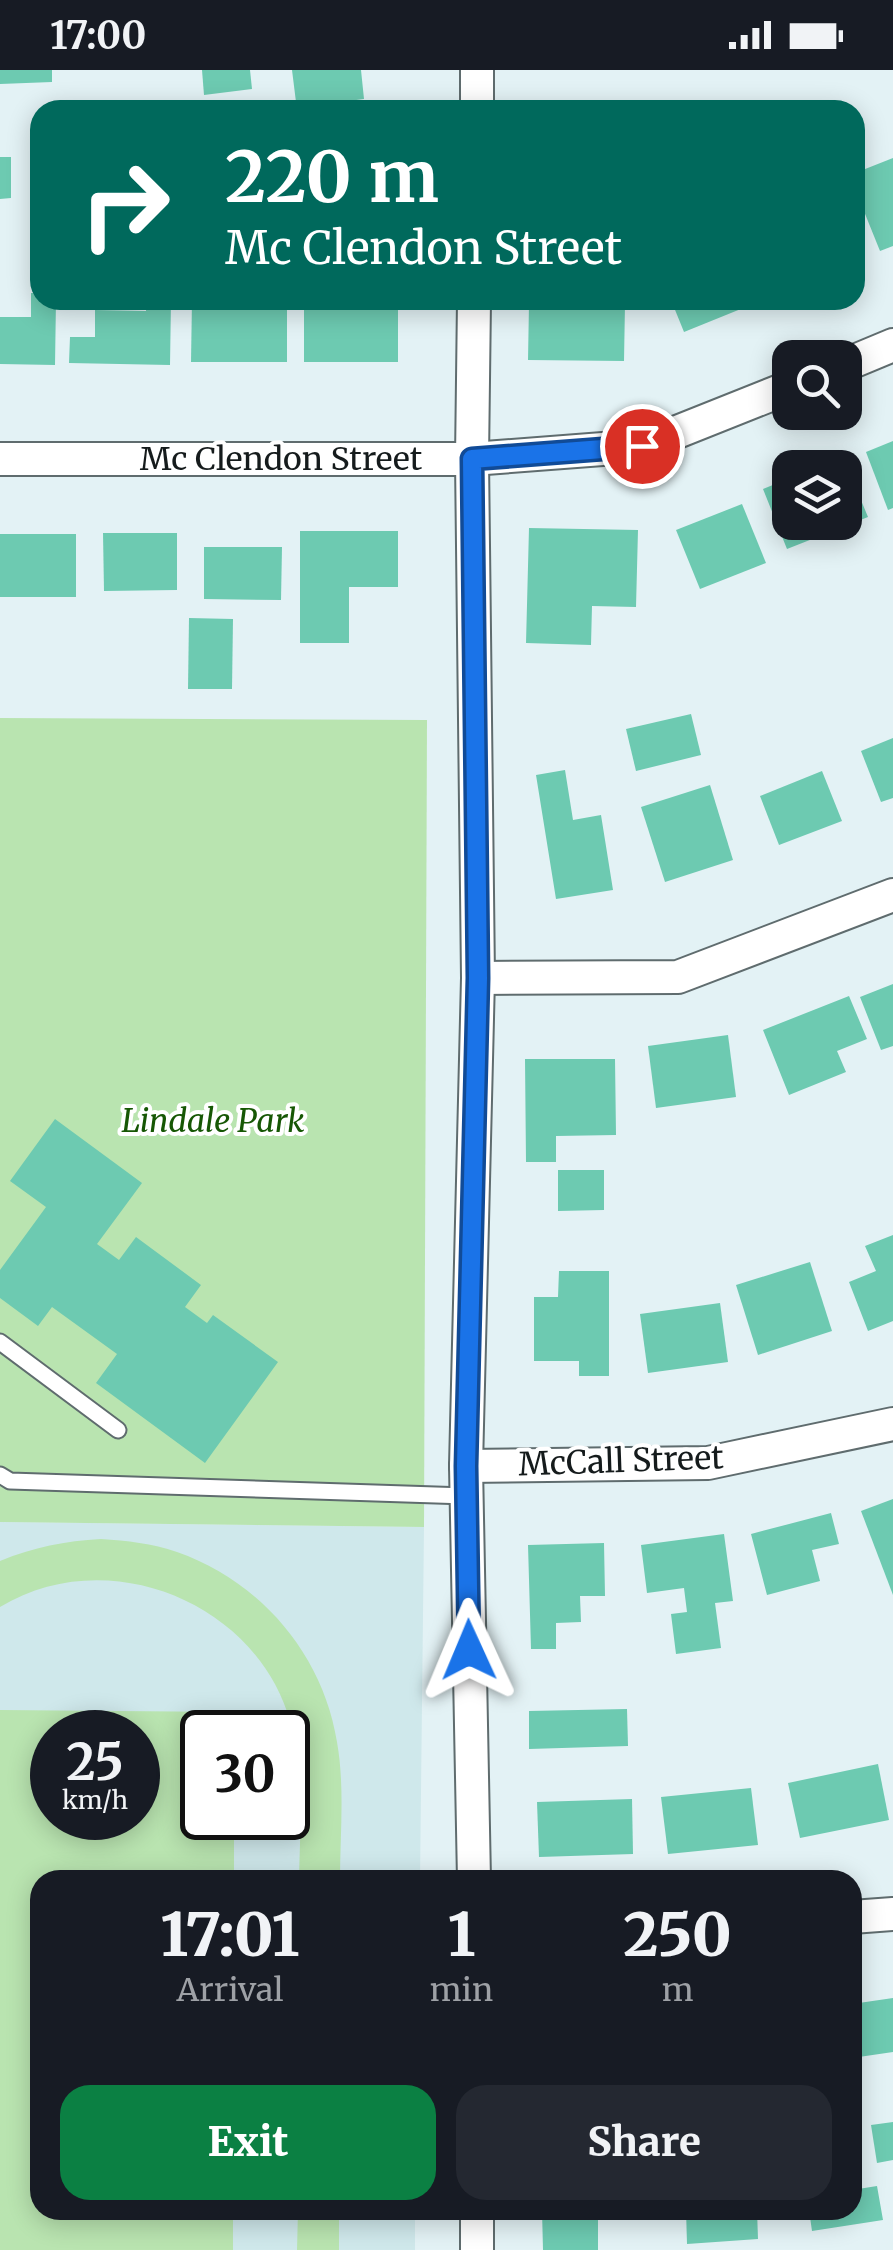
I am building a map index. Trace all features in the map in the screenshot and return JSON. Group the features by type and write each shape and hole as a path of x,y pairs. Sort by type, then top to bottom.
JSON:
{"street":[{"path":"476,100 477,70"},
{"path":"474,310 478,978 466,1481 474,1870"},
{"path":"862,357 893,345"},
{"name":"Mc Clendon Street","path":"0,459 472,459 642,446 772,393"},
{"path":"478,978 678,977 893,895"},
{"name":"McCall Street","path":"466,1481 708,1463 893,1424"},
{"path":"862,1917 893,1914"},
{"path":"477,2220 477,2250"}],"lane":[{"path":"0,1342 118,1430"},
{"path":"0,1476 10,1481 466,1481"}],"shaded area":[{"path":"0,1522 424,1527 420,1870 30,1870 30,2220 415,2220 415,2250 0,2250"}],"green space":[{"name":"Lindale Park","path":"0,718 427,720 424,1527 0,1522"},
{"path":"101,1539 177,1552 235,1582 283,1625 318,1679 330,1710 339,1759 340,1870 299,1870 300,1840 310,1840 310,1710 285,1710 272,1679 245,1643 211,1615 172,1595 129,1583 85,1581 42,1588 0,1607 0,1561 50,1546"},
{"path":"0,1710 30,1710 30,1840 160,1840 160,1711 180,1712 180,1840 234,1840 234,1870 30,1870 30,2220 233,2220 233,2250 0,2250"},
{"path":"298,2220 339,2220 339,2250 297,2250"}],"building":[{"path":"0,70 52,70 52,82 0,84"},
{"path":"202,70 250,70 252,89 204,95"},
{"path":"292,70 361,70 364,99 296,100"},
{"path":"0,157 11,157 11,198 0,199"},
{"path":"893,158 893,246 880,251 865,214 865,169"},
{"path":"31,310 56,310 55,365 0,364 0,317 31,317"},
{"path":"95,310 171,310 170,365 69,363 70,337 95,337"},
{"path":"192,310 287,310 287,362 191,362"},
{"path":"304,310 398,310 398,362 304,362"},
{"path":"529,310 625,310 624,361 528,360"},
{"path":"675,310 738,310 684,332"},
{"path":"893,441 893,508 888,510 866,452"},
{"path":"772,485 772,512 763,489"},
{"path":"742,504 766,563 700,589 676,530"},
{"path":"529,528 638,530 636,607 592,606 591,645 526,643"},
{"path":"300,531 398,531 398,587 349,587 349,643 300,643"},
{"path":"103,533 177,533 177,590 104,591"},
{"path":"0,534 76,534 76,597 0,597"},
{"path":"783,540 810,540 787,549"},
{"path":"204,547 282,547 281,600 204,599"},
{"path":"189,618 233,619 232,689 188,689"},
{"path":"691,714 701,755 636,771 626,729"},
{"path":"893,738 893,798 881,802 861,751"},
{"path":"565,770 573,820 601,815 613,890 556,899 536,775"},
{"path":"822,771 842,821 779,845 760,796"},
{"path":"710,785 733,860 665,882 641,807"},
{"path":"893,984 893,1046 881,1050 860,997"},
{"path":"849,996 867,1039 837,1051 846,1072 789,1095 763,1030"},
{"path":"728,1035 736,1097 656,1108 648,1046"},
{"path":"525,1059 615,1059 616,1135 556,1136 556,1162 526,1162"},
{"path":"55,1119 142,1183 97,1244 119,1260 136,1237 201,1285 185,1307 207,1323 213,1315 278,1362 205,1463 96,1383 117,1354 52,1307 38,1326 0,1298 0,1270 46,1207 10,1181"},
{"path":"558,1170 604,1170 604,1210 558,1211"},
{"path":"893,1235 893,1321 868,1331 849,1282 876,1271 865,1246"},
{"path":"810,1262 832,1331 758,1355 736,1285"},
{"path":"559,1271 609,1271 609,1376 579,1376 579,1361 534,1361 534,1297 558,1297"},
{"path":"720,1303 728,1362 648,1373 640,1314"},
{"path":"893,1499 893,1595 861,1511"},
{"path":"831,1513 839,1544 812,1550 820,1581 767,1595 751,1534"},
{"path":"724,1534 733,1601 715,1603 721,1648 676,1654 671,1614 687,1612 684,1588 647,1593 641,1545"},
{"path":"604,1543 605,1596 580,1596 581,1622 556,1623 556,1649 531,1649 528,1545"},
{"path":"627,1709 628,1746 529,1749 529,1711"},
{"path":"878,1764 889,1820 800,1838 788,1783"},
{"path":"751,1788 758,1845 668,1854 661,1797"},
{"path":"632,1799 633,1854 539,1857 537,1802"},
{"path":"893,1998 893,2052 862,2057 862,2003"},
{"path":"893,2122 893,2160 877,2163 871,2125"},
{"path":"877,2186 883,2220 812,2231 810,2220 862,2220 862,2188"},
{"path":"542,2220 598,2220 598,2250 543,2250"},
{"path":"686,2220 757,2220 758,2239 687,2244"}],"route":[{"path":"469,1650 466,1466 478,978 472,459 642,446"}]}
